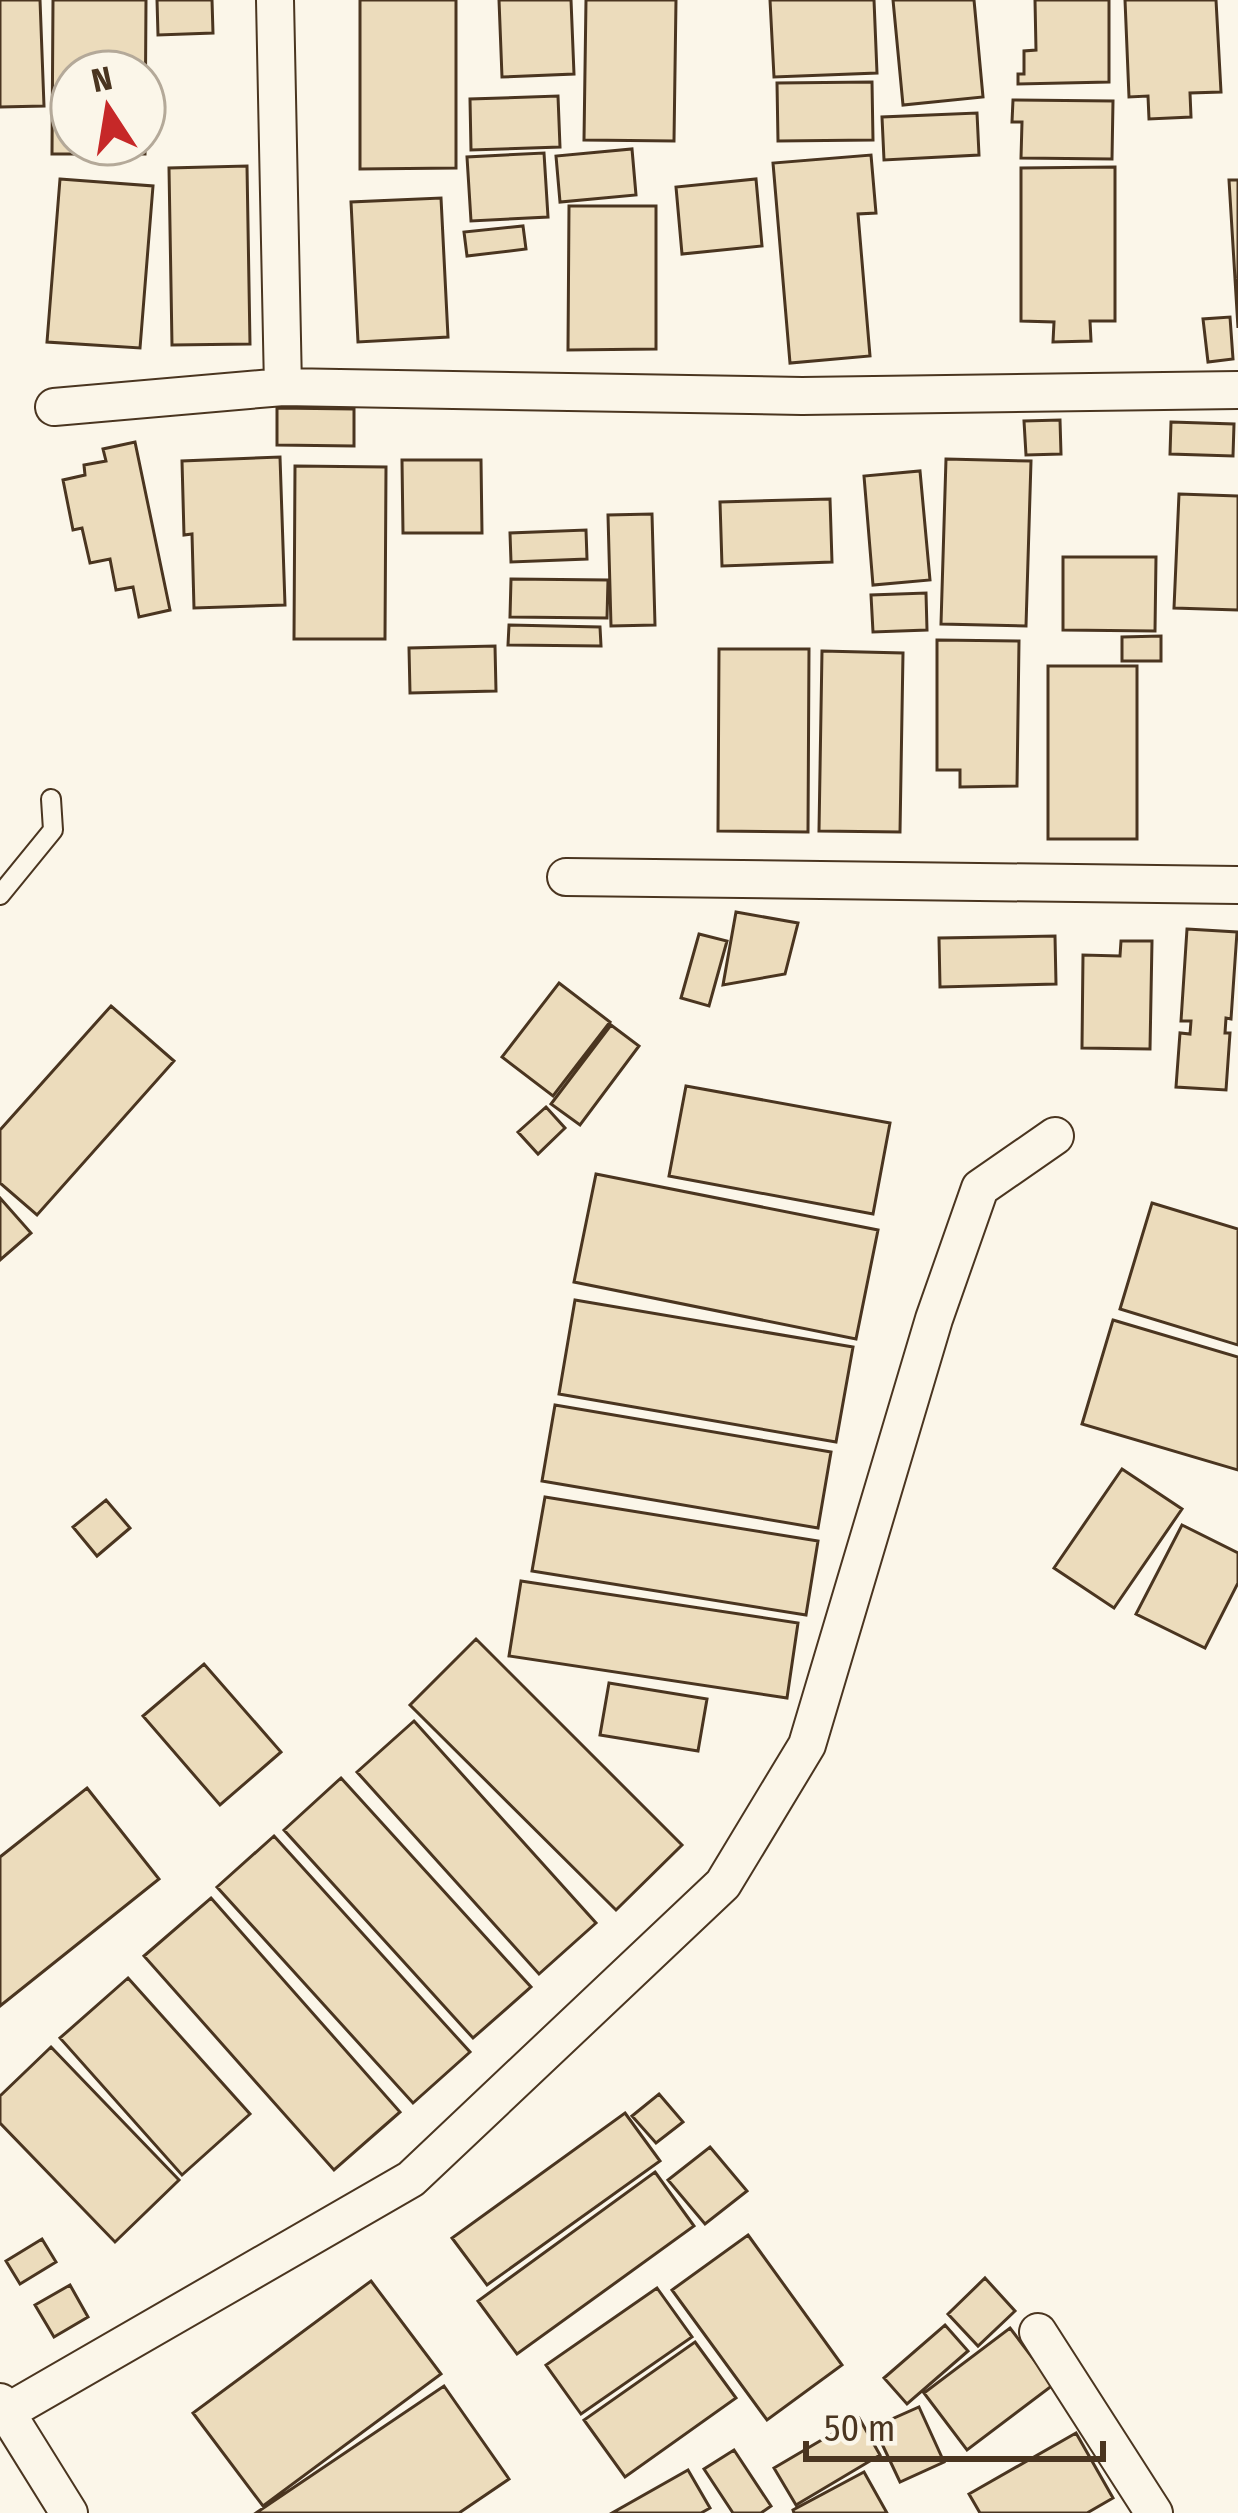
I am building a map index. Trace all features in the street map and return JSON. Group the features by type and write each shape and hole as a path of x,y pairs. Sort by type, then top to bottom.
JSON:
{"street":[{"path":"275,0 283,387"},
{"path":"54,407 283,387 802,396 1238,390"},
{"path":"566,877 1238,885"},
{"path":"68,2513 3,2407 411,2180 723,1884 807,1745 934,1319 980,1187 1055,1136"},
{"path":"1038,2332 1154,2513"}],"lane":[{"path":"0,895 53,830 51,799"}],"building":[{"path":"0,0 40,0 44,106 0,107"},
{"path":"53,0 146,0 146,48 53,48"},
{"path":"157,0 212,0 213,33 158,35"},
{"path":"360,0 456,0 456,168 360,169"},
{"path":"499,0 571,0 574,74 502,77"},
{"path":"586,0 676,0 674,141 584,140"},
{"path":"770,0 874,0 877,73 774,77"},
{"path":"893,0 974,0 983,97 903,105"},
{"path":"1035,0 1109,0 1109,82 1018,84 1018,74 1024,74 1024,51 1036,50"},
{"path":"1125,0 1216,0 1221,92 1190,93 1191,117 1149,119 1148,96 1129,97"},
{"path":"872,82 873,140 778,141 777,83"},
{"path":"558,96 560,147 471,150 470,99"},
{"path":"1013,100 1113,101 1112,159 1021,158 1022,122 1012,122"},
{"path":"977,113 979,155 884,160 882,117"},
{"path":"632,149 636,195 560,202 556,156"},
{"path":"544,153 548,217 471,221 467,157"},
{"path":"871,155 876,213 858,214 870,356 790,363 773,163"},
{"path":"247,166 250,344 172,345 169,168"},
{"path":"1115,167 1115,321 1090,321 1091,341 1053,342 1054,322 1021,321 1021,168"},
{"path":"60,179 153,186 140,348 47,342"},
{"path":"756,179 762,246 682,254 676,187"},
{"path":"1229,180 1238,180 1238,328"},
{"path":"441,198 448,337 358,342 351,202"},
{"path":"569,206 656,206 656,349 568,350"},
{"path":"523,226 526,249 467,256 464,232"},
{"path":"1230,317 1233,359 1208,362 1203,319"},
{"path":"277,408 354,409 354,446 277,445"},
{"path":"1060,420 1061,454 1026,455 1024,421"},
{"path":"1171,422 1234,424 1233,456 1170,454"},
{"path":"135,442 170,610 139,617 133,587 116,590 110,559 90,563 82,528 73,530 63,480 85,475 84,465 106,461 103,449"},
{"path":"280,457 285,605 194,608 192,534 184,535 182,461"},
{"path":"946,459 1031,461 1026,626 941,624"},
{"path":"402,460 481,460 482,533 403,533"},
{"path":"295,466 386,467 385,639 294,639"},
{"path":"920,471 930,580 873,585 864,476"},
{"path":"1179,494 1238,496 1238,610 1174,608"},
{"path":"830,499 832,562 722,566 720,502"},
{"path":"652,514 655,625 611,626 608,515"},
{"path":"586,530 587,559 511,562 510,533"},
{"path":"1063,557 1156,557 1155,631 1063,630"},
{"path":"511,579 608,580 607,618 510,617"},
{"path":"926,593 927,630 873,632 871,595"},
{"path":"509,625 600,627 601,646 508,645"},
{"path":"1161,636 1161,661 1122,661 1122,637"},
{"path":"937,640 1019,641 1017,786 960,787 960,770 937,770"},
{"path":"495,646 496,691 410,693 409,648"},
{"path":"719,649 809,649 808,832 718,831"},
{"path":"822,651 903,653 900,832 819,831"},
{"path":"1048,666 1137,666 1137,839 1048,839"},
{"path":"736,912 798,923 785,974 723,985"},
{"path":"1187,929 1237,932 1231,1019 1226,1018 1225,1033 1230,1033 1226,1090 1176,1087 1180,1033 1190,1034 1191,1021 1181,1021"},
{"path":"699,934 727,941 709,1006 681,998"},
{"path":"1055,936 1056,984 940,987 939,938"},
{"path":"1121,941 1152,941 1150,1049 1082,1048 1083,955 1120,956"},
{"path":"559,983 610,1022 553,1096 502,1057"},
{"path":"111,1006 174,1061 37,1215 0,1183 0,1130"},
{"path":"611,1025 639,1046 580,1125 551,1104"},
{"path":"686,1086 890,1123 873,1214 669,1176"},
{"path":"546,1107 565,1128 538,1154 518,1132"},
{"path":"596,1174 878,1230 856,1339 574,1282"},
{"path":"0,1198 31,1233 0,1260"},
{"path":"1152,1203 1238,1229 1238,1345 1120,1309"},
{"path":"575,1300 853,1347 836,1442 559,1394"},
{"path":"1113,1320 1238,1357 1238,1470 1082,1424"},
{"path":"555,1405 831,1452 818,1528 542,1481"},
{"path":"1122,1469 1182,1509 1114,1608 1054,1568"},
{"path":"545,1497 818,1541 806,1615 532,1571"},
{"path":"106,1500 130,1528 97,1556 73,1527"},
{"path":"1182,1525 1238,1553 1238,1583 1205,1648 1136,1614"},
{"path":"521,1581 798,1623 787,1698 509,1656"},
{"path":"476,1639 682,1845 616,1910 410,1705"},
{"path":"204,1664 281,1752 220,1805 143,1716"},
{"path":"609,1683 707,1699 698,1751 600,1735"},
{"path":"414,1721 596,1923 539,1974 357,1772"},
{"path":"341,1778 531,1987 473,2038 284,1830"},
{"path":"87,1788 159,1879 0,2006 0,1857"},
{"path":"274,1836 470,2052 413,2103 217,1887"},
{"path":"211,1898 400,2112 334,2170 144,1956"},
{"path":"128,1978 250,2114 182,2175 60,2038"},
{"path":"51,2047 179,2180 115,2242 0,2123 0,2096"},
{"path":"659,2094 683,2122 656,2143 632,2116"},
{"path":"625,2113 660,2161 487,2285 452,2238"},
{"path":"710,2147 747,2191 705,2224 668,2180"},
{"path":"655,2172 694,2226 517,2354 478,2301"},
{"path":"748,2235 842,2365 767,2420 672,2290"},
{"path":"42,2239 56,2262 20,2284 6,2261"},
{"path":"985,2278 1015,2311 978,2346 948,2314"},
{"path":"371,2281 441,2374 263,2506 193,2413"},
{"path":"70,2285 88,2317 54,2337 35,2305"},
{"path":"657,2288 692,2337 581,2414 546,2365"},
{"path":"945,2325 968,2351 907,2404 884,2378"},
{"path":"1010,2328 1053,2385 967,2450 924,2393"},
{"path":"695,2342 736,2398 625,2477 584,2420"},
{"path":"444,2386 509,2479 459,2513 256,2513"},
{"path":"919,2407 944,2462 900,2482 874,2427"},
{"path":"859,2418 880,2455 796,2505 774,2468"},
{"path":"1076,2433 1113,2498 1087,2513 980,2513 969,2494"},
{"path":"734,2450 771,2506 761,2513 733,2513 704,2469"},
{"path":"688,2470 710,2508 701,2513 612,2513"},
{"path":"864,2472 887,2513 794,2513 793,2510"}]}
